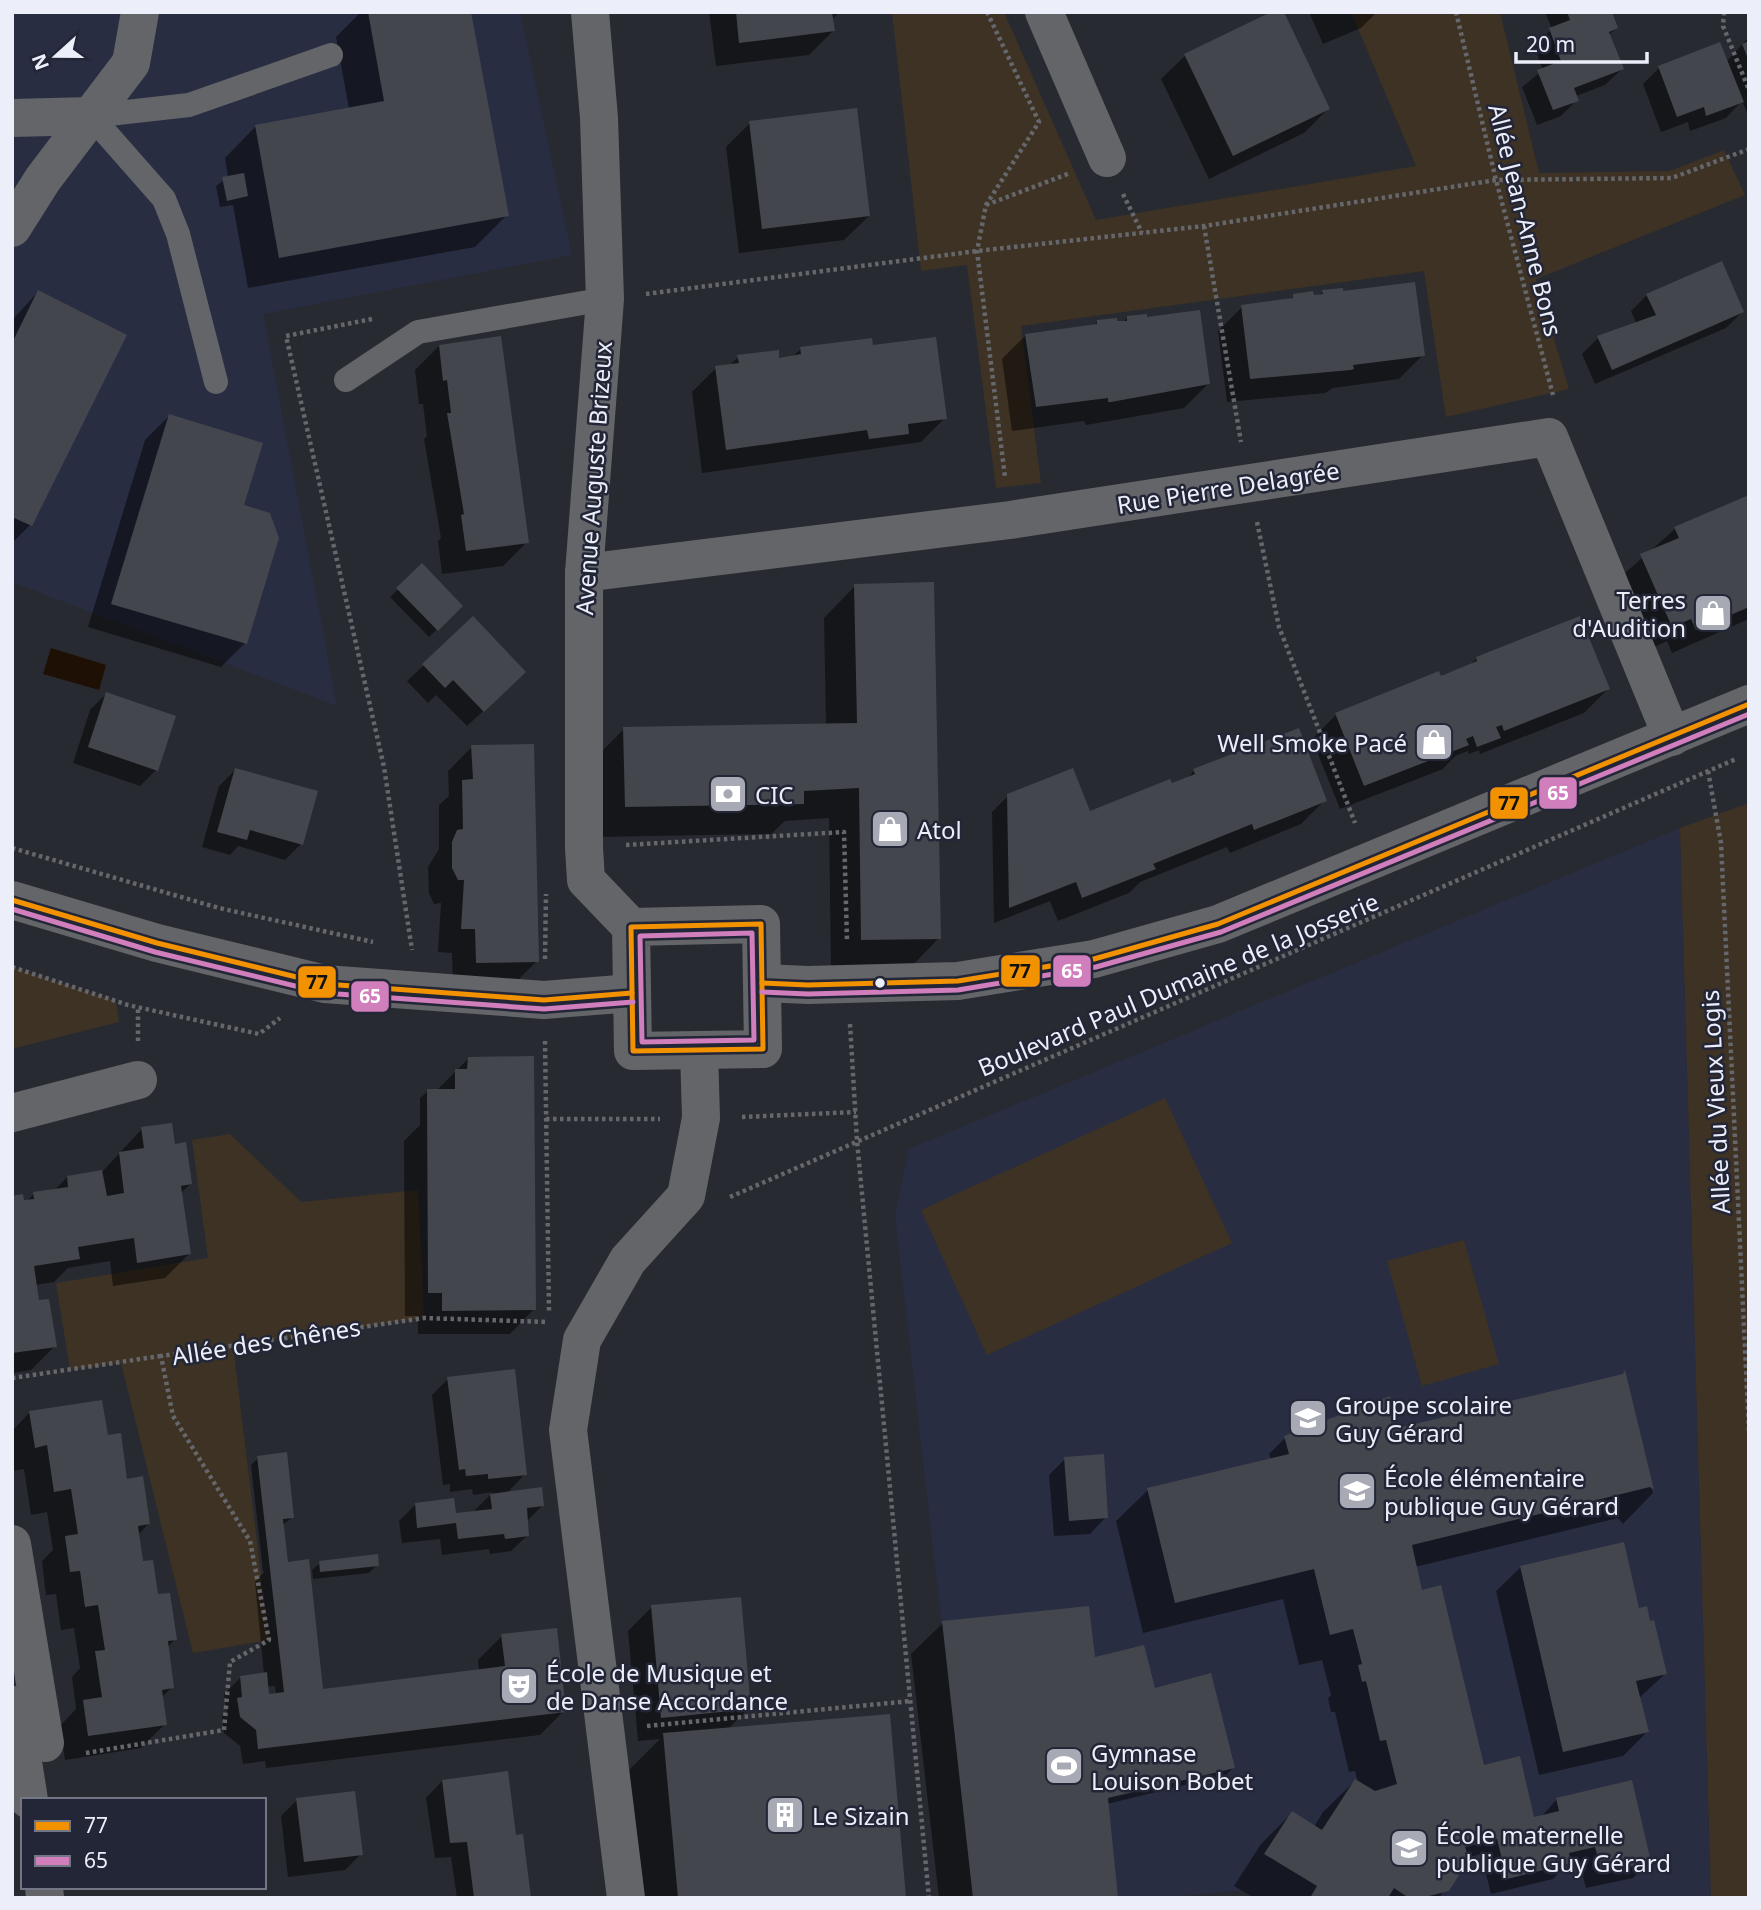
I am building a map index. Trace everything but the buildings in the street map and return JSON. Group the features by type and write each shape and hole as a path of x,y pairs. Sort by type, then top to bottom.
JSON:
{"street":[{"path":"12,228 43,180 131,63 140,12"},
{"name":"Avenue Auguste Brizeux","path":"590,12 599,118 605,299 584,573 586,880 631,927"},
{"path":"1044,12 1107,158"},
{"path":"12,118 91,116"},
{"path":"1549,437 1672,737"},
{"name":"Rue Pierre Delagrée","path":"584,573 1010,520 1549,437"},
{"path":"762,983 848,985 958,981 1094,960 1218,924 1749,704"},
{"path":"12,900 158,943 324,984 544,1000 632,993"},
{"path":"761,924 762,983 763,1049 633,1051 631,927 761,924"},
{"path":"626,1898 603,1730 568,1430 582,1340 628,1261 686,1196 701,1118 699,1050"},
{"path":"12,1113 138,1080"},
{"path":"12,1544 44,1743"},
{"path":"12,1696 29,1798"}],"lane":[{"path":"91,116 188,105 331,55"},
{"path":"91,116 164,199 178,234 216,382"},
{"path":"346,380 418,332 605,299"}],"path":[{"path":"987,12 1039,122 986,205 977,251 1010,520"},
{"name":"Allée Jean-Anne Bons","path":"1456,12 1496,180 1554,397 1549,437"},
{"path":"1724,12 1723,26 1749,90"},
{"path":"605,299 977,251 1204,226 1496,180 1672,178 1749,149"},
{"path":"1204,226 1249,485 1279,627 1370,863 1392,911"},
{"path":"379,318 286,335 384,767 418,992"},
{"name":"Boulevard Paul Dumaine de la Josserie","path":"722,1200 1392,911 1738,758"},
{"name":"Allée du Vieux Logis","path":"1708,771 1721,843 1749,1433"},
{"path":"12,848 219,908 386,945"},
{"path":"399,948 412,951"},
{"path":"12,967 128,1005 259,1034 324,984"},
{"path":"848,985 857,1141 929,1898"},
{"name":"Allée des Chênes","path":"44,1743 85,1754 224,1730 230,1662 269,1640 250,1541 173,1416 161,1356 425,1318 549,1322 582,1340"},
{"path":"12,1378 161,1356"},
{"path":"603,1730 911,1702"}],"shaded area":[{"path":"12,12 520,12 572,255 263,314 337,706 12,582"},
{"path":"892,12 1004,12 1096,220 1416,166 1352,14 1355,12 1500,12 1539,173 1670,171 1724,150 1745,195 1536,279 1569,389 1446,417 1424,271 1021,326 1041,483 996,488 967,265 921,271"},
{"path":"51,648 106,665 99,690 43,674"},
{"path":"1749,803 1749,1898 1711,1898 1680,828"},
{"name":"Groupe scolaire Guy Gérard","path":"1680,828 1711,1898 1252,1898 1242,1890 1163,1898 973,1898 895,1215 909,1149"},
{"path":"12,967 116,1001 119,1022 12,1049"},
{"path":"1165,1098 1232,1243 987,1355 921,1210"},
{"path":"230,1134 301,1202 418,1190 424,1318 233,1346 269,1640 193,1653 121,1363 70,1370 56,1283 208,1258 192,1140"},
{"path":"1464,1240 1499,1364 1422,1386 1387,1261"}],"transit line":[{"name":"77","path":"762,983 808,985 958,981 1094,959 1218,924 1749,704"},
{"name":"65","path":"762,992 808,994 958,990 1096,967 1221,932 1749,714"},
{"name":"77","path":"12,900 157,943 325,984 544,1000 632,993"},
{"name":"65","path":"12,909 155,952 324,993 544,1009 633,1002"},
{"name":"77","path":"761,924 763,1049 633,1051 631,927 761,924"},
{"name":"65","path":"752,933 754,1040 642,1042 640,936 752,933"}],"place":[{"name":"Terres d'Audition","path":"1713,613"},
{"name":"Well Smoke Pacé","path":"1434,742"},
{"name":"CIC","path":"728,794"},
{"name":"Atol","path":"890,829"},
{"name":"Groupe scolaire Guy Gérard","path":"1308,1418"},
{"name":"École élémentaire publique Guy Gérard","path":"1357,1491"},
{"name":"École de Musique et de Danse Accordance","path":"519,1686"},
{"name":"Gymnase Louison Bobet","path":"1064,1766"},
{"name":"Le Sizain","path":"785,1815"},
{"name":"École maternelle publique Guy Gérard","path":"1409,1848"}]}
